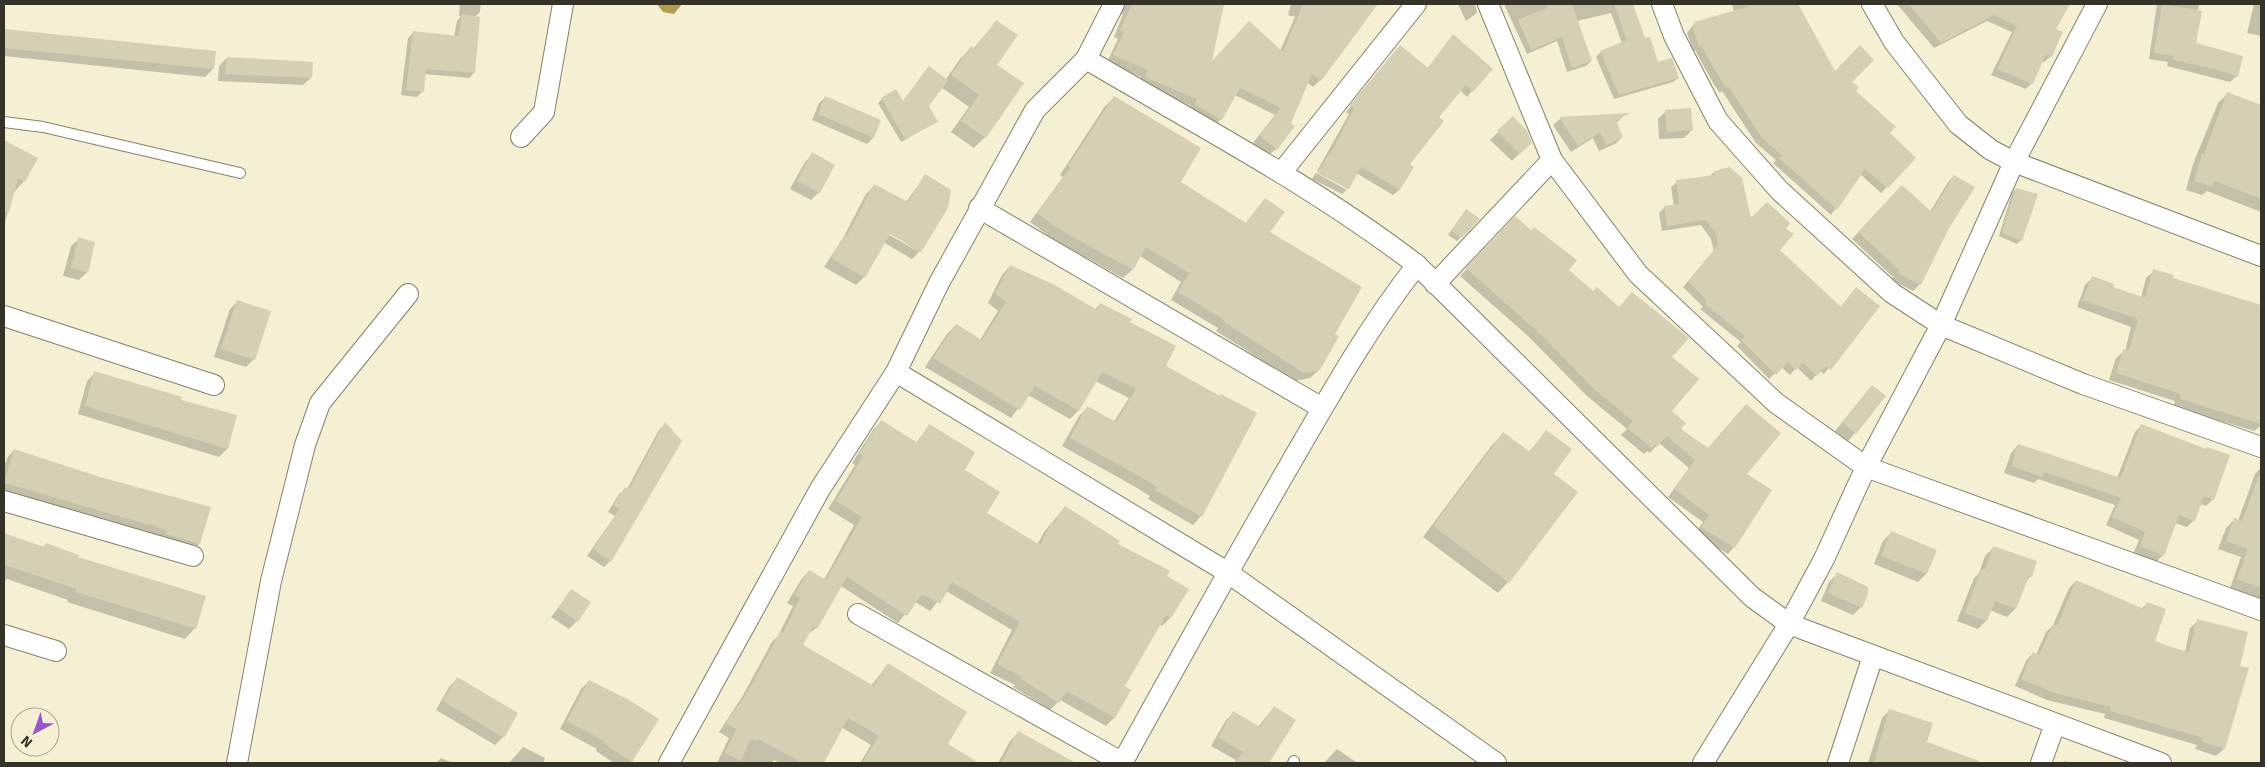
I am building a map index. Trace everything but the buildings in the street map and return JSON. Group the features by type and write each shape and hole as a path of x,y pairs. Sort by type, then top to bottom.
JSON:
{"street":[{"path":"521,137 544,112 563,4"},
{"path":"668,763 820,489 896,372 939,283 1035,110 1086,59 1114,4"},
{"path":"1281,173 1416,4"},
{"path":"1488,4 1552,160 1638,274 1776,403 1866,467 2261,610"},
{"path":"1662,4 1674,36 1718,121 1780,192 1892,293 1941,325 2083,384 2261,447"},
{"path":"1872,4 1894,42 1958,124 1991,150 2014,162 2261,256"},
{"path":"1703,763 1789,624 1824,559 1866,467 1941,325 2014,162 2097,4"},
{"path":"1086,59 1281,173 1376,234 1417,265 1752,597 1789,624 2161,763"},
{"path":"1435,284 1552,160"},
{"path":"979,208 1322,408"},
{"path":"858,614 1123,763 1227,572 1322,408 1384,307 1417,265"},
{"path":"237,763 271,580 305,445 324,397 408,294"},
{"path":"4,316 214,385"},
{"path":"896,372 1227,572 1492,762"},
{"path":"4,501 193,556"},
{"path":"4,635 56,651"},
{"path":"1838,763 1874,656"},
{"path":"2041,763 2054,724"}],"lane":[{"path":"4,122 43,127 240,173"}],"shaded area":[{"path":"657,4 682,4 674,14 663,12"}]}
